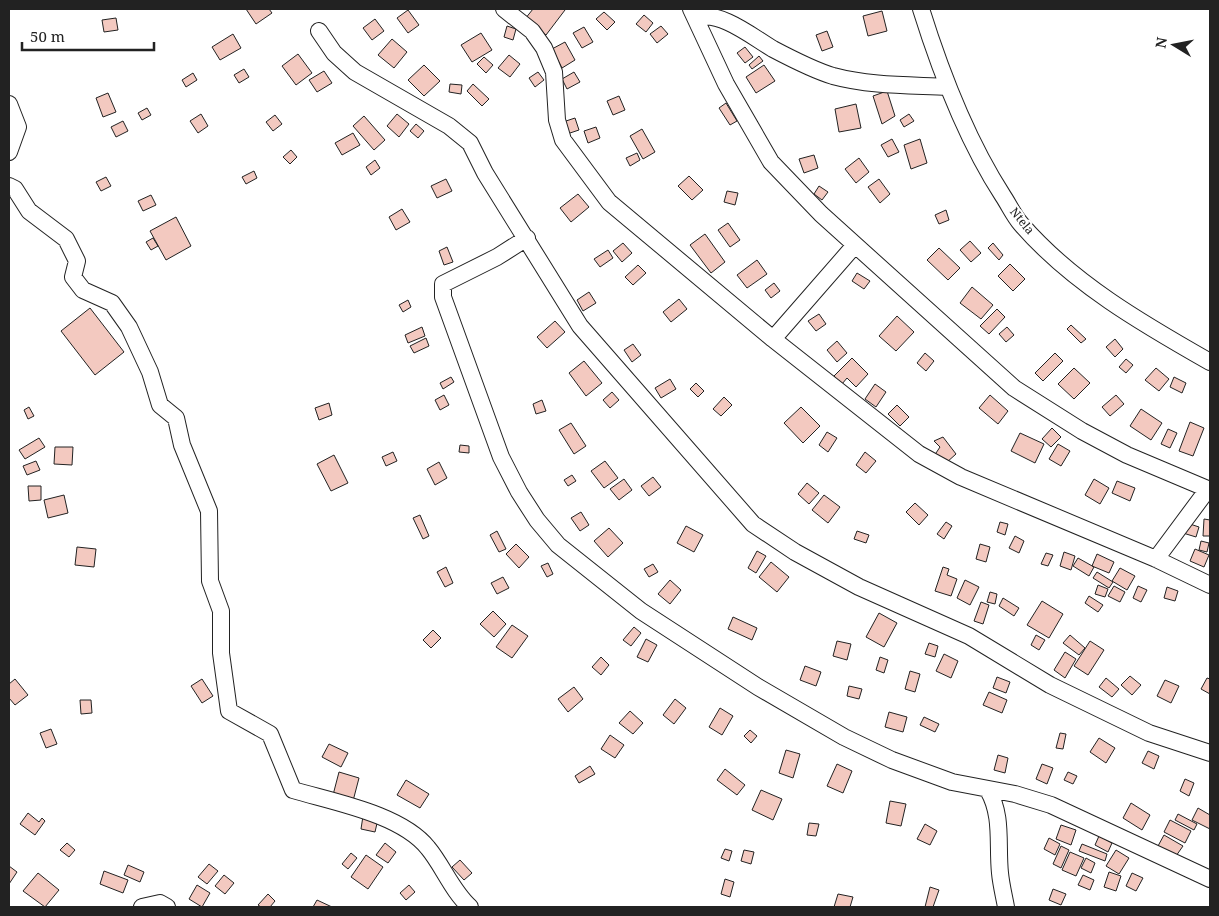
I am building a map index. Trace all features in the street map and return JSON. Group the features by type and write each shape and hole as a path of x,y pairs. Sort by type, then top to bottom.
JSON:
{"street":[{"path":"504,9 532,31 544,48 554,72 557,120 563,140 609,202 773,339 918,454 961,477 1156,559 1210,585"},
{"name":"Ntela","path":"921,9 948,87 987,172 1021,224 1062,264 1110,302 1210,362"},
{"path":"694,14 726,84 771,162 815,208 855,245 1014,388 1082,431 1119,451 1209,489 1156,559"},
{"path":"694,14 711,17 729,24 773,48 832,75 869,82 948,87"},
{"path":"319,31 334,53 355,72 449,126 470,143 485,173 580,326 753,524 795,552 859,588 969,636 1050,685 1149,733 1210,753"},
{"path":"9,104 18,127 9,152"},
{"path":"9,186 15,190 29,211 66,239 77,261 73,277 83,290 112,303 129,327 150,372 160,405 176,418 182,445 209,511 210,581 221,611 221,653 229,711 270,734 293,790 349,806 399,824 427,846 470,907"},
{"path":"527,238 497,258 443,284 443,297 501,457 519,492 537,520 558,545 641,611 758,687 844,737 892,760 952,782 1015,794 1051,805 1210,879"},
{"path":"773,339 855,245"},
{"path":"988,790 995,801 998,816 1000,874 1006,907"},
{"path":"142,907 160,903 167,907"}],"building":[{"path":"246,9 269,9 272,13 256,24"},
{"path":"533,9 565,10 546,35 525,19"},
{"path":"408,10 419,25 408,33 397,18"},
{"path":"882,11 887,31 868,36 863,16"},
{"path":"604,12 615,22 607,30 596,19"},
{"path":"644,15 653,23 646,32 636,24"},
{"path":"116,18 118,30 104,32 102,20"},
{"path":"375,19 384,31 372,40 363,28"},
{"path":"507,26 516,29 513,40 504,37"},
{"path":"661,26 668,34 657,43 650,34"},
{"path":"584,27 593,42 582,48 573,33"},
{"path":"827,31 833,47 822,51 816,35"},
{"path":"481,33 492,50 472,62 461,45"},
{"path":"233,34 241,48 220,60 212,47"},
{"path":"392,39 407,52 394,68 378,55"},
{"path":"565,42 575,60 562,68 552,49"},
{"path":"745,47 753,57 745,63 737,53"},
{"path":"298,54 312,73 296,85 282,66"},
{"path":"509,55 520,64 510,77 498,68"},
{"path":"759,56 763,61 752,69 749,65"},
{"path":"484,57 493,65 486,73 477,64"},
{"path":"424,65 440,81 424,96 408,80"},
{"path":"764,65 775,81 756,93 746,77"},
{"path":"244,69 249,77 239,83 234,75"},
{"path":"324,71 332,83 317,92 309,80"},
{"path":"538,72 544,80 535,87 529,78"},
{"path":"574,72 580,82 567,89 562,79"},
{"path":"193,73 197,80 186,87 182,80"},
{"path":"450,84 462,85 461,94 449,92"},
{"path":"473,84 489,99 482,106 467,91"},
{"path":"887,91 895,116 882,124 873,96"},
{"path":"108,93 116,112 103,117 96,98"},
{"path":"619,96 625,110 613,115 607,101"},
{"path":"726,103 737,121 730,125 719,108"},
{"path":"856,104 861,128 839,132 835,109"},
{"path":"147,108 151,115 142,120 138,113"},
{"path":"201,114 208,126 198,133 190,121"},
{"path":"397,114 409,124 399,137 387,126"},
{"path":"909,114 914,121 904,127 900,120"},
{"path":"275,115 282,124 273,131 266,122"},
{"path":"364,116 385,140 374,150 353,126"},
{"path":"575,118 579,130 567,134 563,122"},
{"path":"123,121 128,131 116,137 111,127"},
{"path":"416,124 424,131 418,138 410,131"},
{"path":"596,127 600,138 588,143 584,131"},
{"path":"642,129 655,152 643,159 630,136"},
{"path":"353,133 360,145 342,155 335,143"},
{"path":"892,139 899,152 888,157 881,145"},
{"path":"920,139 927,163 911,169 904,145"},
{"path":"291,150 297,157 290,164 283,157"},
{"path":"637,153 640,160 630,166 626,158"},
{"path":"814,155 818,168 804,173 799,159"},
{"path":"859,158 869,172 856,183 845,169"},
{"path":"375,160 380,168 371,175 366,167"},
{"path":"254,171 257,178 246,184 242,177"},
{"path":"689,176 703,190 692,200 678,186"},
{"path":"106,177 111,186 101,191 96,182"},
{"path":"446,179 452,191 437,198 431,186"},
{"path":"879,179 890,194 880,203 868,187"},
{"path":"819,186 828,192 822,200 814,194"},
{"path":"727,191 738,193 735,205 724,202"},
{"path":"578,194 589,207 571,222 560,208"},
{"path":"151,195 156,205 143,211 138,201"},
{"path":"402,209 410,222 396,230 389,217"},
{"path":"946,210 949,220 939,224 935,215"},
{"path":"176,217 191,246 166,260 150,231"},
{"path":"728,223 740,240 730,247 718,230"},
{"path":"705,234 725,262 711,273 690,245"},
{"path":"153,238 158,246 151,250 146,242"},
{"path":"970,241 981,253 971,262 960,250"},
{"path":"623,243 632,253 622,262 613,251"},
{"path":"993,243 1003,255 999,260 988,248"},
{"path":"447,247 453,262 444,265 439,251"},
{"path":"939,248 960,268 948,280 927,260"},
{"path":"608,250 613,258 600,267 594,259"},
{"path":"757,260 767,274 747,288 737,275"},
{"path":"1010,264 1025,279 1013,291 998,276"},
{"path":"638,265 646,273 633,285 625,277"},
{"path":"857,273 870,281 864,289 852,281"},
{"path":"774,283 780,291 771,298 765,290"},
{"path":"972,287 993,305 981,319 960,303"},
{"path":"589,292 596,303 583,311 577,300"},
{"path":"679,299 687,309 671,322 663,312"},
{"path":"408,300 411,307 403,312 399,305"},
{"path":"90,308 124,352 95,375 61,331"},
{"path":"997,309 1005,317 989,334 980,326"},
{"path":"819,314 826,324 816,331 808,321"},
{"path":"897,316 914,332 896,351 879,336"},
{"path":"555,321 565,332 547,348 537,337"},
{"path":"1071,325 1086,339 1081,343 1067,329"},
{"path":"422,327 425,336 408,343 405,335"},
{"path":"1007,327 1014,335 1006,342 999,334"},
{"path":"426,338 429,346 414,353 410,346"},
{"path":"1115,339 1123,349 1115,357 1106,347"},
{"path":"837,341 847,353 837,362 827,350"},
{"path":"633,344 641,355 632,362 624,350"},
{"path":"925,353 934,361 926,371 917,363"},
{"path":"1055,353 1063,361 1043,381 1035,373"},
{"path":"852,358 868,374 856,387 847,378 842,384 834,376"},
{"path":"1126,359 1133,365 1126,373 1119,367"},
{"path":"584,361 602,383 586,396 569,373"},
{"path":"1074,368 1090,383 1074,399 1058,384"},
{"path":"1156,368 1169,379 1159,391 1145,380"},
{"path":"451,377 454,382 443,389 440,383"},
{"path":"1174,377 1186,383 1182,393 1170,387"},
{"path":"670,379 676,389 661,398 655,388"},
{"path":"696,383 704,391 698,397 690,389"},
{"path":"875,384 886,392 876,407 865,399"},
{"path":"612,392 619,400 610,408 603,400"},
{"path":"444,395 449,405 440,410 435,400"},
{"path":"990,395 1008,411 998,424 979,408"},
{"path":"1116,395 1124,404 1110,416 1102,407"},
{"path":"724,397 732,405 721,416 713,409"},
{"path":"542,400 546,411 536,414 533,404"},
{"path":"329,403 332,415 319,420 315,408"},
{"path":"897,405 909,417 900,426 888,414"},
{"path":"29,407 34,416 28,419 24,410"},
{"path":"801,407 820,426 803,443 784,423"},
{"path":"1141,409 1162,423 1151,440 1130,426"},
{"path":"1190,422 1204,428 1193,456 1179,451"},
{"path":"571,423 586,446 574,454 559,430"},
{"path":"1052,428 1061,437 1051,447 1042,439"},
{"path":"1168,429 1177,433 1170,448 1161,444"},
{"path":"827,432 837,438 828,452 819,445"},
{"path":"1020,433 1044,444 1035,463 1011,451"},
{"path":"943,437 956,454 946,463 934,456 940,447 934,441"},
{"path":"39,438 45,447 25,459 19,450"},
{"path":"1058,444 1070,451 1061,466 1049,459"},
{"path":"460,445 469,446 469,453 459,452"},
{"path":"55,447 73,447 72,465 54,464"},
{"path":"393,452 397,461 386,466 382,457"},
{"path":"865,452 876,461 866,473 856,465"},
{"path":"334,455 348,483 331,491 317,464"},
{"path":"36,461 40,470 27,475 23,466"},
{"path":"605,461 618,478 604,488 591,471"},
{"path":"439,462 447,478 435,485 427,469"},
{"path":"572,475 576,481 568,486 564,480"},
{"path":"653,477 661,487 649,496 641,486"},
{"path":"624,479 632,490 619,500 610,489"},
{"path":"1094,479 1109,488 1100,504 1085,495"},
{"path":"1117,481 1135,488 1130,501 1112,493"},
{"path":"807,483 819,493 809,504 798,494"},
{"path":"28,486 41,486 41,500 29,501"},
{"path":"64,495 68,513 48,518 44,500"},
{"path":"824,495 840,507 828,523 812,510"},
{"path":"915,503 928,515 919,525 906,512"},
{"path":"581,512 589,525 580,531 571,518"},
{"path":"420,515 429,536 423,539 413,518"},
{"path":"1204,519 1210,520 1210,536 1203,536"},
{"path":"946,522 952,526 944,539 937,534"},
{"path":"1000,522 1008,524 1005,535 997,532"},
{"path":"1187,523 1199,527 1196,537 1183,533"},
{"path":"686,526 703,535 694,552 677,543"},
{"path":"609,528 623,543 608,557 594,541"},
{"path":"497,531 506,549 499,552 490,535"},
{"path":"857,531 869,535 866,543 854,539"},
{"path":"1015,536 1024,541 1019,553 1009,548"},
{"path":"1201,541 1209,543 1207,552 1199,550"},
{"path":"516,544 529,557 519,568 506,554"},
{"path":"980,544 990,547 986,562 976,559"},
{"path":"77,547 96,549 94,567 75,565"},
{"path":"1195,549 1209,555 1204,567 1190,561"},
{"path":"757,551 766,556 756,573 748,568"},
{"path":"1064,552 1075,556 1071,570 1060,566"},
{"path":"1046,553 1053,555 1048,566 1041,564"},
{"path":"1097,554 1114,562 1109,573 1092,566"},
{"path":"1078,558 1094,567 1089,576 1073,566"},
{"path":"771,562 789,577 777,592 759,577"},
{"path":"548,563 553,574 547,577 541,566"},
{"path":"653,564 658,572 649,577 644,569"},
{"path":"446,567 453,583 445,587 437,572"},
{"path":"943,567 949,569 947,575 957,579 951,596 935,591"},
{"path":"1120,568 1135,576 1127,590 1112,581"},
{"path":"1097,572 1113,582 1109,588 1093,578"},
{"path":"503,577 509,588 497,594 491,583"},
{"path":"670,580 681,590 670,604 658,594"},
{"path":"965,580 979,587 970,605 957,598"},
{"path":"1098,585 1108,589 1105,597 1095,594"},
{"path":"1114,586 1125,592 1120,602 1108,596"},
{"path":"1138,586 1147,590 1141,602 1133,598"},
{"path":"1167,587 1178,591 1175,601 1164,598"},
{"path":"990,592 997,594 995,604 987,602"},
{"path":"1089,596 1103,605 1098,612 1085,603"},
{"path":"1003,598 1019,608 1014,616 999,606"},
{"path":"1042,601 1063,614 1049,638 1027,625"},
{"path":"981,602 989,605 983,624 974,621"},
{"path":"493,611 506,624 494,637 480,624"},
{"path":"879,613 897,623 884,647 866,637"},
{"path":"733,617 757,628 752,640 728,629"},
{"path":"512,625 528,636 512,658 496,647"},
{"path":"634,627 641,633 631,646 623,640"},
{"path":"433,630 441,638 431,648 423,640"},
{"path":"1036,635 1045,640 1039,650 1031,645"},
{"path":"1070,635 1085,648 1079,655 1063,643"},
{"path":"646,639 657,645 648,662 637,657"},
{"path":"837,641 851,644 847,660 833,656"},
{"path":"1090,641 1104,650 1088,675 1074,666"},
{"path":"929,643 938,646 935,657 925,654"},
{"path":"1065,652 1076,659 1065,678 1054,670"},
{"path":"944,654 958,661 951,678 936,671"},
{"path":"601,657 609,665 601,675 592,667"},
{"path":"880,657 888,660 884,673 876,670"},
{"path":"805,666 821,672 816,686 800,680"},
{"path":"910,671 920,674 915,692 905,689"},
{"path":"1130,676 1141,685 1132,695 1121,685"},
{"path":"997,677 1010,682 1006,693 993,688"},
{"path":"1106,678 1119,689 1112,697 1099,687"},
{"path":"1207,678 1210,679 1210,694 1201,689"},
{"path":"15,679 28,695 15,705 9,698 9,684"},
{"path":"202,679 213,696 202,703 191,686"},
{"path":"1165,680 1179,686 1171,703 1157,696"},
{"path":"849,686 862,689 859,699 847,696"},
{"path":"574,687 583,699 568,712 558,699"},
{"path":"989,692 1007,700 1002,713 983,705"},
{"path":"675,699 686,708 674,724 663,715"},
{"path":"80,700 91,700 92,713 81,714"},
{"path":"720,708 733,716 722,735 709,727"},
{"path":"630,711 643,723 633,734 619,723"},
{"path":"889,712 907,717 903,732 885,727"},
{"path":"924,717 939,724 935,732 920,725"},
{"path":"51,729 57,744 46,748 40,733"},
{"path":"750,730 757,736 751,743 744,736"},
{"path":"1060,733 1066,734 1063,749 1056,748"},
{"path":"610,735 624,745 615,758 601,749"},
{"path":"1099,738 1115,748 1106,763 1090,752"},
{"path":"329,744 348,753 341,767 322,757"},
{"path":"786,750 800,754 793,778 779,773"},
{"path":"1148,751 1159,756 1154,769 1142,763"},
{"path":"998,755 1008,758 1005,773 994,770"},
{"path":"837,764 852,771 843,793 827,786"},
{"path":"1042,764 1053,768 1047,784 1036,779"},
{"path":"590,766 595,774 579,783 575,776"},
{"path":"725,769 745,785 737,795 717,780"},
{"path":"339,772 359,778 353,801 333,795"},
{"path":"1068,772 1077,776 1073,784 1064,780"},
{"path":"1185,779 1194,783 1189,796 1180,791"},
{"path":"406,780 429,794 420,808 397,795"},
{"path":"761,790 782,799 773,820 752,810"},
{"path":"890,801 906,804 901,826 886,823"},
{"path":"1131,803 1150,815 1142,830 1123,818"},
{"path":"1198,808 1210,815 1210,829 1192,820"},
{"path":"28,813 39,822 42,818 45,821 35,835 20,824"},
{"path":"1178,814 1197,824 1194,830 1175,820"},
{"path":"363,816 378,819 375,832 361,829"},
{"path":"1170,820 1191,831 1185,843 1164,832"},
{"path":"809,823 819,824 816,836 807,835"},
{"path":"925,824 937,831 930,845 917,839"},
{"path":"1061,825 1076,830 1071,845 1056,839"},
{"path":"1164,835 1183,846 1176,856 1158,846"},
{"path":"1099,836 1112,843 1108,852 1095,845"},
{"path":"1049,838 1060,844 1055,855 1044,849"},
{"path":"67,843 75,850 69,857 60,850"},
{"path":"385,843 396,852 388,863 376,855"},
{"path":"1082,844 1107,854 1105,861 1079,851"},
{"path":"1061,846 1069,850 1061,868 1053,864"},
{"path":"725,849 732,851 729,861 721,858"},
{"path":"744,850 754,852 751,864 741,861"},
{"path":"1116,850 1129,858 1119,874 1106,866"},
{"path":"1070,852 1084,858 1076,876 1062,870"},
{"path":"351,853 357,858 348,869 342,864"},
{"path":"366,855 383,867 368,889 351,877"},
{"path":"1086,858 1095,863 1091,873 1081,868"},
{"path":"460,860 472,873 464,880 452,867"},
{"path":"209,864 218,871 207,884 198,877"},
{"path":"128,865 144,872 140,882 124,875"},
{"path":"9,866 17,872 9,884"},
{"path":"104,871 128,880 123,893 100,884"},
{"path":"1109,872 1121,876 1116,891 1104,887"},
{"path":"38,873 59,890 45,907 23,891"},
{"path":"1132,873 1143,878 1136,891 1126,886"},
{"path":"224,875 234,883 225,894 215,886"},
{"path":"1083,875 1094,880 1090,890 1078,885"},
{"path":"725,879 734,882 730,897 721,894"},
{"path":"197,885 210,893 202,907 189,899"},
{"path":"409,885 415,892 406,900 400,893"},
{"path":"930,887 939,890 933,907 925,907"},
{"path":"1053,889 1066,894 1061,905 1049,900"},
{"path":"268,894 275,901 270,907 258,905"},
{"path":"838,894 853,897 850,907 834,907"},
{"path":"317,900 332,907 313,907"}]}
